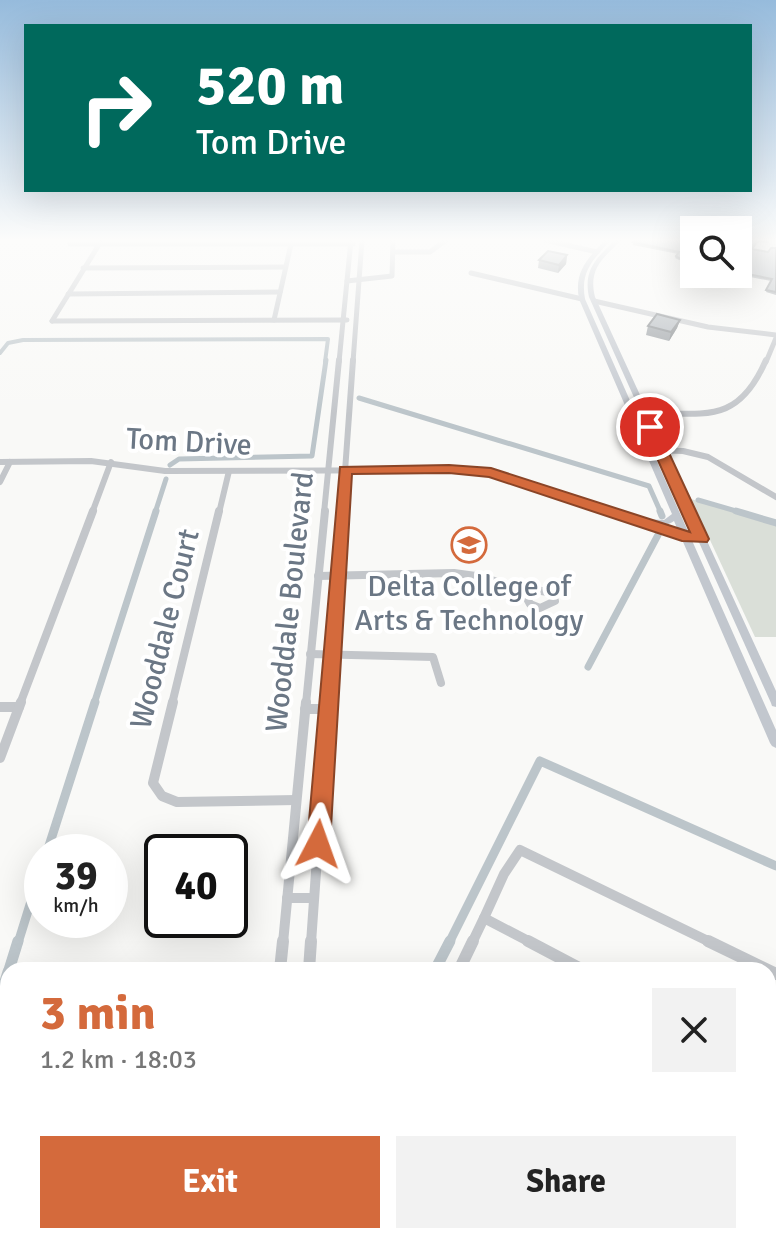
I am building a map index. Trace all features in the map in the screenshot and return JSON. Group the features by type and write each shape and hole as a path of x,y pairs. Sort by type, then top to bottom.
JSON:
{"main road":[{"path":"593,298 776,703"},
{"path":"582,299 594,301"},
{"path":"582,299 776,743"},
{"path":"604,347 614,346"},
{"path":"641,522 666,523 677,514"},
{"path":"713,597 721,600 734,621 741,626"},
{"path":"736,652 753,651"}],"street":[{"path":"66,298 52,321 356,320"},
{"path":"274,320 279,298"},
{"name":"Wooddale Boulevard","path":"281,962 345,298"},
{"name":"Wooddale Boulevard","path":"310,962 358,298"},
{"path":"578,298 582,299"},
{"path":"594,301 708,327 776,336 747,395 734,406 644,413"},
{"path":"337,382 351,383"},
{"path":"639,427 650,427"},
{"path":"649,450 691,452 708,457 745,483 776,497"},
{"name":"Tom Drive","path":"0,462 111,462 165,471 449,469 491,473 701,539"},
{"path":"0,482 10,462"},
{"path":"0,758 111,462"},
{"name":"Wooddale Court","path":"229,471 153,783 162,796 177,802 296,800"},
{"path":"318,576 454,573 483,577 523,591"},
{"path":"310,654 433,657 441,683"},
{"path":"0,707 19,707"},
{"path":"305,709 328,709"},
{"path":"463,962 516,852 525,851 752,962"},
{"path":"287,898 314,898"},
{"path":"484,918 568,962"}],"shaded area":[{"path":"691,499 776,525 776,637 755,637"}],"building":[{"path":"657,314 680,320 671,332 648,326"}],"waterway":[{"path":"0,353 8,343 23,340 328,339 325,362"},
{"path":"170,465 179,459 312,456 326,360"},
{"path":"359,398 649,486 661,513"},
{"path":"155,513 166,479"},
{"path":"698,500 743,513"},
{"path":"94,704 156,511"},
{"path":"660,511 662,516"},
{"path":"736,511 776,523"},
{"path":"588,667 658,535"},
{"path":"53,834 95,702"},
{"path":"450,941 540,761 776,866"},
{"path":"18,943 24,924"},
{"path":"11,962 18,941"},
{"path":"439,962 450,941"}],"place":[{"name":"Delta College of Arts & Technology","path":"469,545"}],"route":[{"path":"318,844 345,470 449,469 491,473 701,539 650,427"}]}
